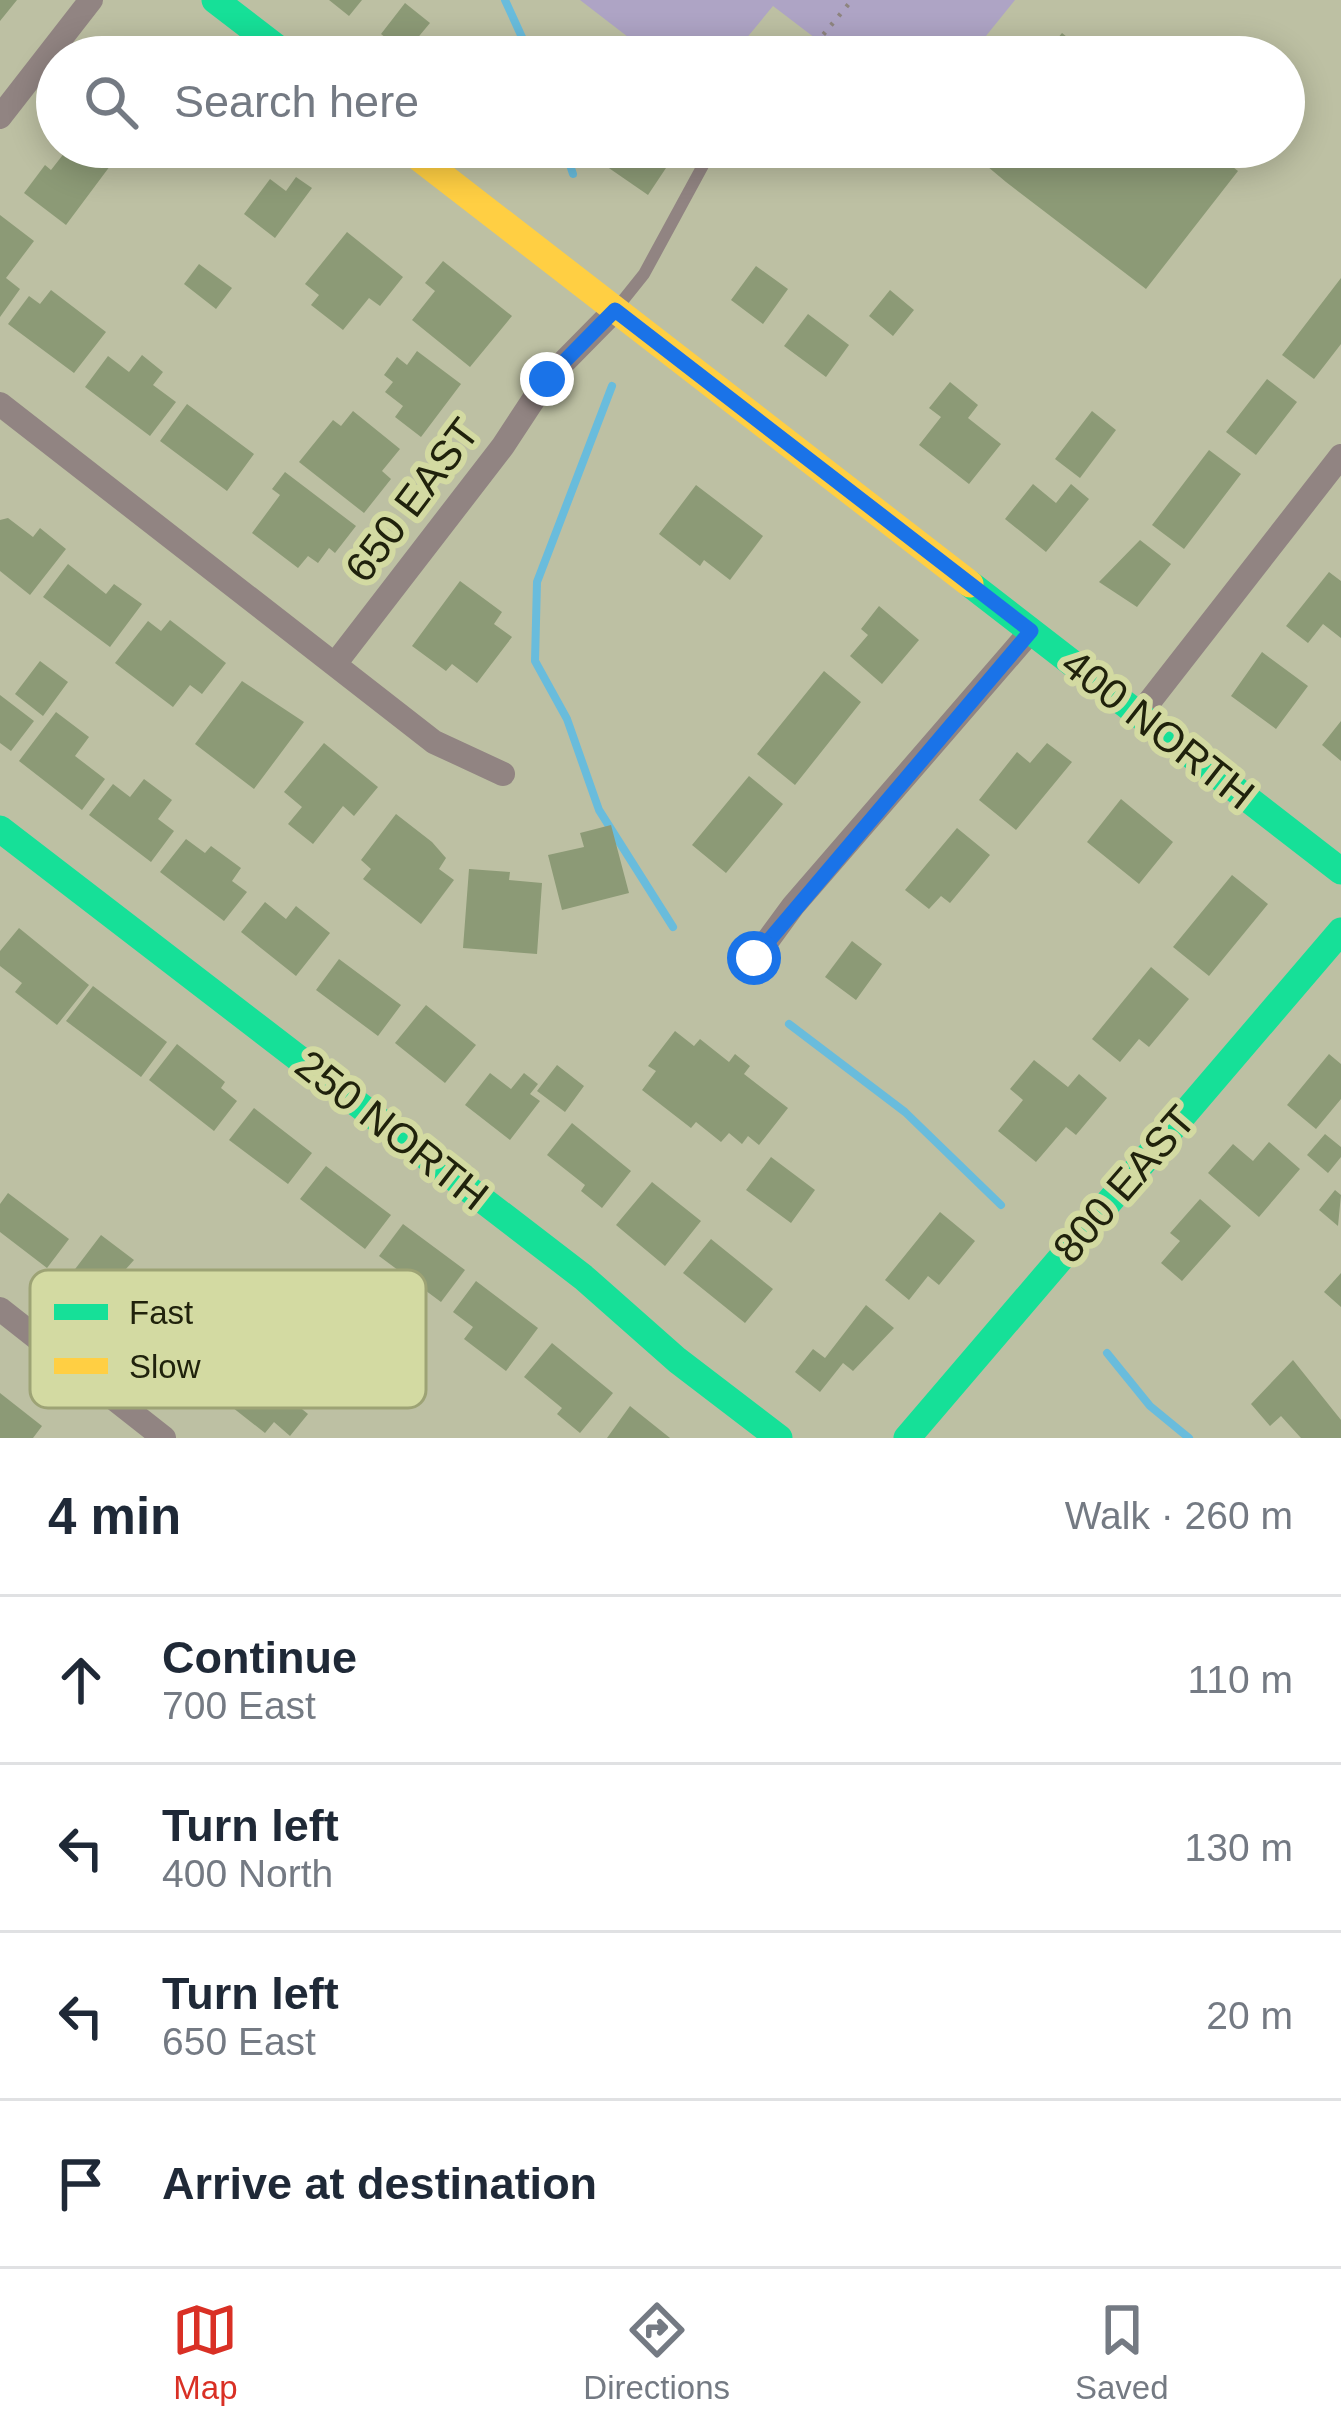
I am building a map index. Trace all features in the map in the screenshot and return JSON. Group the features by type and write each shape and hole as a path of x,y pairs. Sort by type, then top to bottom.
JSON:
{"street":[{"path":"63,36 91,0"},
{"path":"215,0 262,36"},
{"path":"0,117 36,71"},
{"name":"400 NORTH","path":"432,168 1341,871"},
{"name":"650 EAST","path":"335,664 503,446 547,379 615,310"},
{"path":"0,404 434,742 503,774"},
{"path":"1139,715 1341,456"},
{"path":"754,958 1031,631"},
{"name":"250 NORTH","path":"0,829 584,1276 676,1360 779,1438"},
{"name":"800 EAST","path":"907,1438 1341,931"},
{"path":"0,1309 30,1333"},
{"path":"126,1408 164,1438"}],"lane":[{"name":"650 EAST","path":"615,310 644,274 701,168"}],"path":[{"path":"822,36 852,0"}],"shaded area":[{"path":"580,0 1015,0 986,36 812,36 773,6 748,36 627,36"}],"building":[{"path":"0,0 17,0 0,21"},
{"path":"329,0 362,0 349,16"},
{"path":"405,3 430,23 419,36 381,34"},
{"path":"43,168 109,168 66,225 24,193"},
{"path":"609,168 666,168 648,195"},
{"path":"989,168 1238,171 1146,289"},
{"path":"296,177 312,188 275,238 244,214 270,179 286,191"},
{"path":"0,215 34,241 6,278 20,289 0,317"},
{"path":"347,232 403,277 380,306 369,298 343,330 311,305 319,295 305,284"},
{"path":"443,261 512,316 470,367 412,320 435,291 425,283"},
{"path":"199,264 232,288 216,309 184,284"},
{"path":"756,266 788,289 763,324 731,300"},
{"path":"1341,278 1341,344 1314,379 1282,355"},
{"path":"51,290 106,332 74,373 8,324 29,296 40,304"},
{"path":"890,290 914,310 893,336 869,316"},
{"path":"808,314 849,345 826,377 784,346"},
{"path":"417,351 461,384 421,437 395,417 403,406 385,392 393,382 384,375 397,357 407,365"},
{"path":"142,355 163,372 153,385 176,402 150,436 85,387 108,356 129,372"},
{"path":"1267,379 1297,402 1256,455 1226,432"},
{"path":"950,382 978,405 968,418 1001,444 969,484 919,445 941,417 929,408"},
{"path":"187,404 254,454 227,491 160,441"},
{"path":"353,411 400,449 382,471 391,479 364,513 299,462 333,420 341,426"},
{"path":"1092,411 1116,430 1080,478 1055,459"},
{"path":"1209,450 1241,474 1184,549 1152,525"},
{"path":"285,472 356,526 335,553 329,548 318,563 308,556 298,568 252,533 280,495 272,489"},
{"path":"1033,484 1056,503 1071,484 1089,499 1046,552 1005,519"},
{"path":"696,485 763,536 730,580 704,560 700,566 659,534"},
{"path":"8,518 33,537 40,528 66,549 30,595 0,571 0,520"},
{"path":"1140,540 1171,564 1137,607 1099,582"},
{"path":"68,564 106,594 114,584 142,604 110,647 43,597"},
{"path":"1329,572 1341,581 1341,638 1323,624 1308,643 1286,626"},
{"path":"460,581 502,612 494,624 512,637 477,683 452,664 446,671 412,646"},
{"path":"879,606 919,640 882,684 850,656 868,635 861,629"},
{"path":"170,620 226,663 202,694 190,685 173,707 115,663 148,621 161,631"},
{"path":"1262,652 1308,686 1276,729 1231,696"},
{"path":"40,661 68,682 43,716 15,694"},
{"path":"824,671 861,702 795,785 757,754"},
{"path":"242,681 304,722 254,789 195,744"},
{"path":"0,695 34,721 11,751 0,743"},
{"path":"56,712 89,737 75,756 105,779 82,810 19,761"},
{"path":"1341,721 1341,761 1322,745"},
{"path":"324,743 378,787 354,816 343,806 313,844 288,824 302,807 284,792"},
{"path":"1047,743 1072,762 1016,830 979,800 1017,752 1030,763"},
{"path":"749,776 783,804 726,873 692,845"},
{"path":"144,779 172,800 158,819 174,831 151,862 89,815 113,784 130,797"},
{"path":"1121,799 1173,842 1139,884 1087,842"},
{"path":"396,814 432,842 446,858 439,869 454,880 421,924 363,879 371,869 361,860"},
{"path":"611,825 629,893 562,910 548,855 584,847 580,833"},
{"path":"957,828 990,855 950,903 941,896 929,909 905,890"},
{"path":"186,839 205,853 211,846 241,868 232,881 247,892 224,921 160,872"},
{"path":"469,869 510,872 509,880 542,883 537,954 463,948"},
{"path":"1232,875 1268,904 1209,976 1173,947"},
{"path":"265,902 286,919 296,906 330,933 296,976 241,932"},
{"path":"19,928 89,985 57,1025 15,992 22,983 0,966 0,951"},
{"path":"852,941 882,964 856,1000 825,977"},
{"path":"339,959 401,1005 378,1036 316,990"},
{"path":"1151,967 1189,999 1149,1047 1139,1039 1120,1062 1092,1039"},
{"path":"93,986 167,1042 141,1077 66,1021"},
{"path":"426,1005 476,1045 445,1083 395,1043"},
{"path":"675,1031 694,1046 700,1039 729,1062 735,1054 750,1066 744,1074 788,1108 759,1145 748,1136 742,1144 729,1133 721,1142 696,1122 691,1128 642,1090 656,1071 648,1066"},
{"path":"177,1044 225,1082 221,1088 237,1101 214,1131 149,1080"},
{"path":"1329,1054 1341,1064 1341,1099 1316,1129 1287,1105"},
{"path":"1034,1060 1068,1087 1079,1074 1107,1098 1076,1135 1066,1127 1036,1162 998,1131 1023,1100 1010,1089"},
{"path":"557,1065 584,1086 565,1112 537,1091"},
{"path":"490,1073 511,1089 524,1073 538,1084 530,1094 540,1101 510,1140 465,1105"},
{"path":"254,1108 312,1153 288,1184 229,1140"},
{"path":"572,1123 631,1171 602,1208 581,1191 585,1185 547,1155"},
{"path":"1325,1134 1341,1147 1341,1157 1328,1173 1307,1155"},
{"path":"1269,1142 1300,1169 1259,1217 1208,1173 1233,1144 1253,1161"},
{"path":"771,1157 815,1190 791,1223 746,1190"},
{"path":"326,1166 391,1215 365,1249 300,1199"},
{"path":"652,1182 701,1221 665,1266 616,1225"},
{"path":"1335,1190 1341,1195 1338,1226 1319,1210"},
{"path":"8,1193 69,1239 47,1268 0,1232 0,1204"},
{"path":"1200,1199 1231,1226 1182,1281 1161,1263 1180,1241 1170,1233"},
{"path":"940,1212 975,1241 939,1285 928,1276 909,1300 885,1280"},
{"path":"403,1224 465,1270 441,1302 426,1291 426,1270 398,1270 379,1256"},
{"path":"101,1235 134,1260 125,1270 74,1270"},
{"path":"711,1239 773,1289 745,1323 683,1273"},
{"path":"1341,1273 1341,1307 1324,1292"},
{"path":"476,1281 538,1328 506,1371 464,1339 473,1327 453,1312"},
{"path":"866,1305 894,1328 853,1371 843,1363 820,1392 795,1372 813,1349 825,1358"},
{"path":"552,1343 613,1393 580,1433 557,1414 562,1408 524,1377"},
{"path":"1293,1360 1341,1420 1341,1438 1301,1438 1281,1416 1270,1426 1251,1404"},
{"path":"0,1393 42,1426 33,1438 0,1438"},
{"path":"630,1406 670,1438 607,1438"},
{"path":"233,1408 301,1408 308,1414 290,1436 274,1422 265,1433"}],"waterway":[{"path":"505,0 521,36"},
{"path":"571,168 573,174"},
{"path":"612,386 537,582 535,661 567,719 599,810 673,927"},
{"path":"789,1024 905,1112 1001,1205"},
{"path":"1107,1353 1150,1406 1189,1438"}],"traffic: fast":[{"path":"215,0 262,36"},
{"path":"970,584 1341,871"},
{"path":"0,829 583,1277 677,1360 779,1438"},
{"path":"907,1438 1341,931"}],"traffic: slow":[{"path":"432,168 970,584"}],"route":[{"path":"547,379 615,310 1031,631 754,958"}]}
